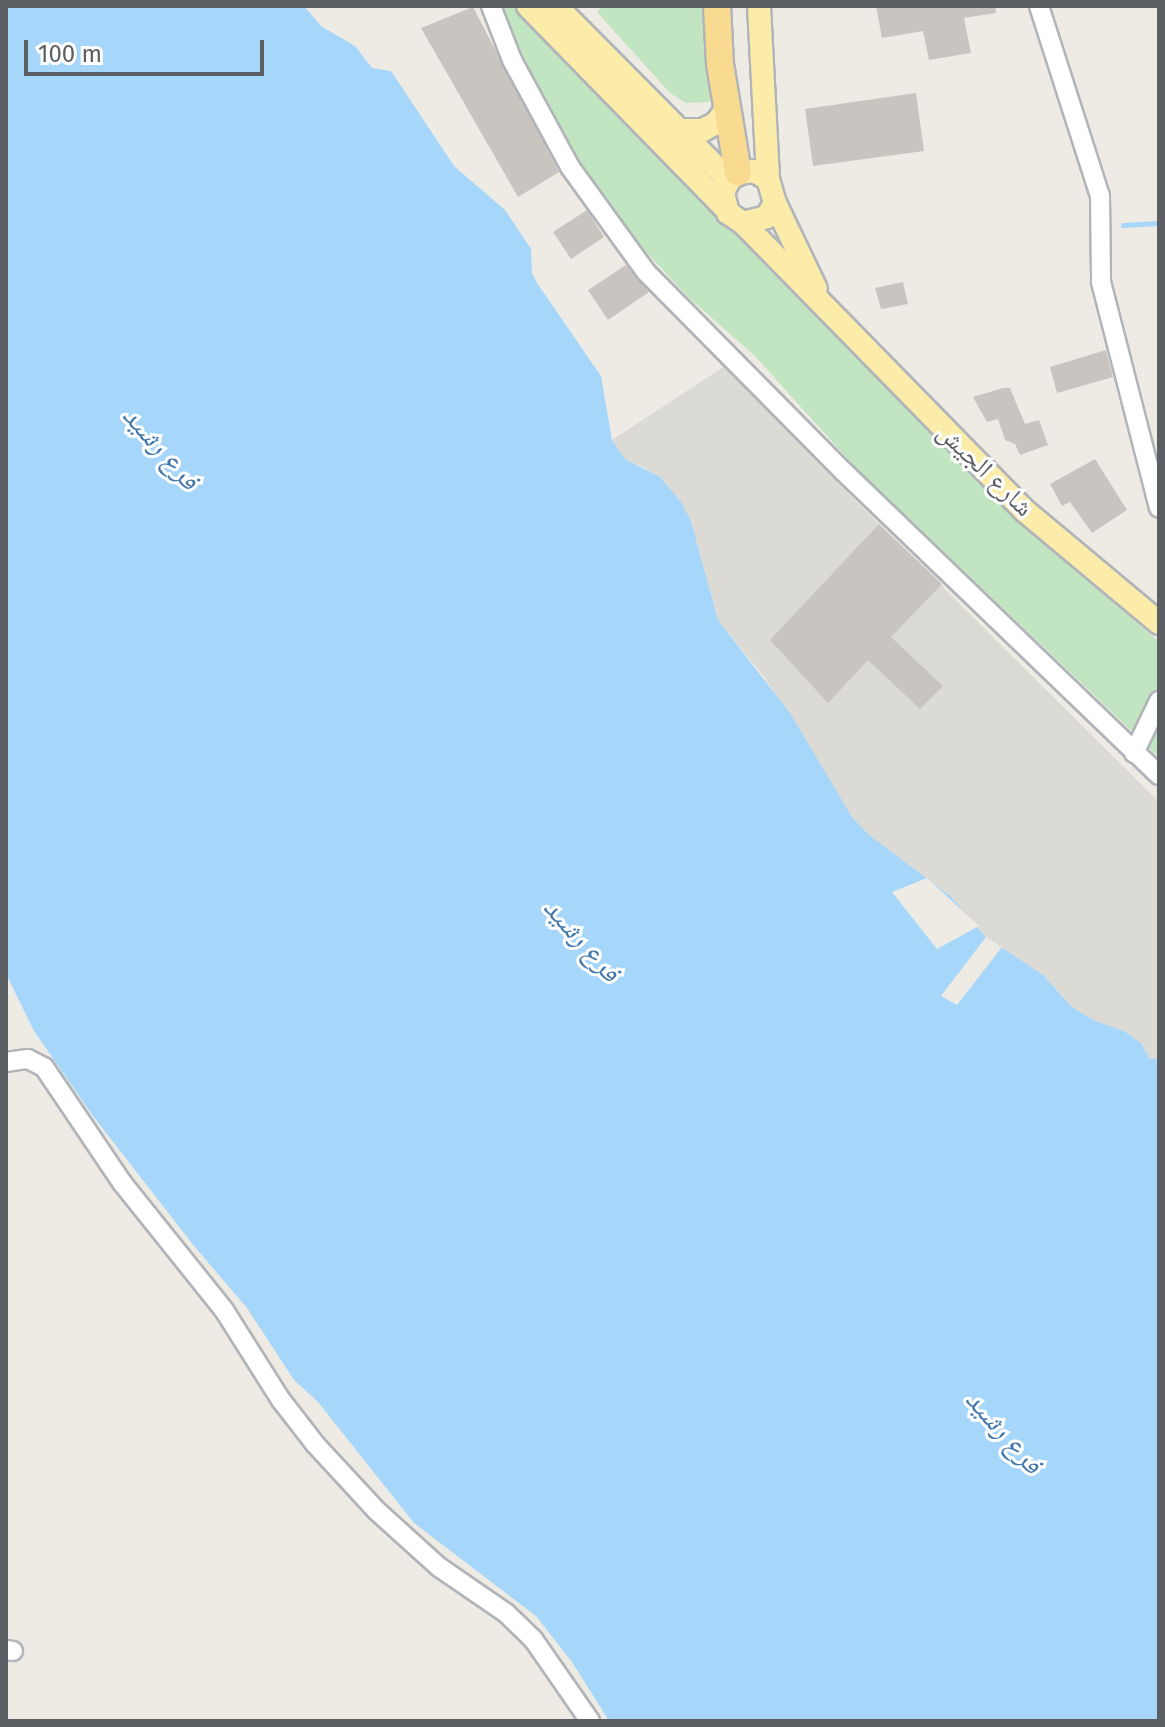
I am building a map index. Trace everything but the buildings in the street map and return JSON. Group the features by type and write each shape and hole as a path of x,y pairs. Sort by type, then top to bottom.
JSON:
{"highway":[{"path":"717,6 733,177"}],"main road":[{"path":"528,6 732,218 743,223 767,217 775,203 768,179 759,6"},
{"path":"556,6 679,130 733,177"},
{"path":"679,130 695,132 710,127 726,110"},
{"path":"725,208 723,193 733,177 754,171 768,179"},
{"name":"شارع الجيش","path":"775,203 824,304"},
{"name":"شارع الجيش","path":"743,223 1024,510 1159,623"}],"street":[{"path":"491,6 512,60 570,167 646,272 844,472 1159,775"},
{"path":"1039,6 1100,196 1101,282 1159,508"},
{"path":"1134,753 1159,701"},
{"path":"6,1062 28,1059 44,1067 123,1184 224,1310 281,1400 315,1444 377,1511 439,1567 506,1613 533,1639 590,1721"}],"shaded area":[{"path":"728,364 744,373 841,486 1159,802 1159,1059 1150,1059 1141,1043 1124,1031 1093,1020 1072,1007 1056,989 986,937 950,896 868,834 852,817 765,678 718,620 691,521 645,468 625,459 612,440"}],"green space":[{"path":"497,6 518,6 1067,562 1159,642 1159,757 854,466 755,356 688,297 637,242 529,93"},
{"path":"603,6 704,6 713,81 709,102 686,103 670,93 597,12"}],"water":[{"name":"فرع رشيد","path":"6,6 304,6 321,26 355,46 372,68 391,71 454,166 505,210 531,249 532,273 537,283 601,376 612,440 625,459 660,477 681,502 691,521 718,620 790,713 852,817 868,834 950,896 986,937 1043,975 1072,1007 1093,1020 1124,1031 1141,1043 1150,1059 1159,1059 1159,1721 609,1721 572,1662 536,1616 414,1523 318,1402 294,1380 247,1308 194,1246 93,1116 34,1031 6,974"}],"pier":[{"path":"927,878 979,926 937,949 892,892"},
{"path":"986,937 1002,947 957,1005 941,996"}],"waterway":[{"path":"1123,225 1159,223"}]}
